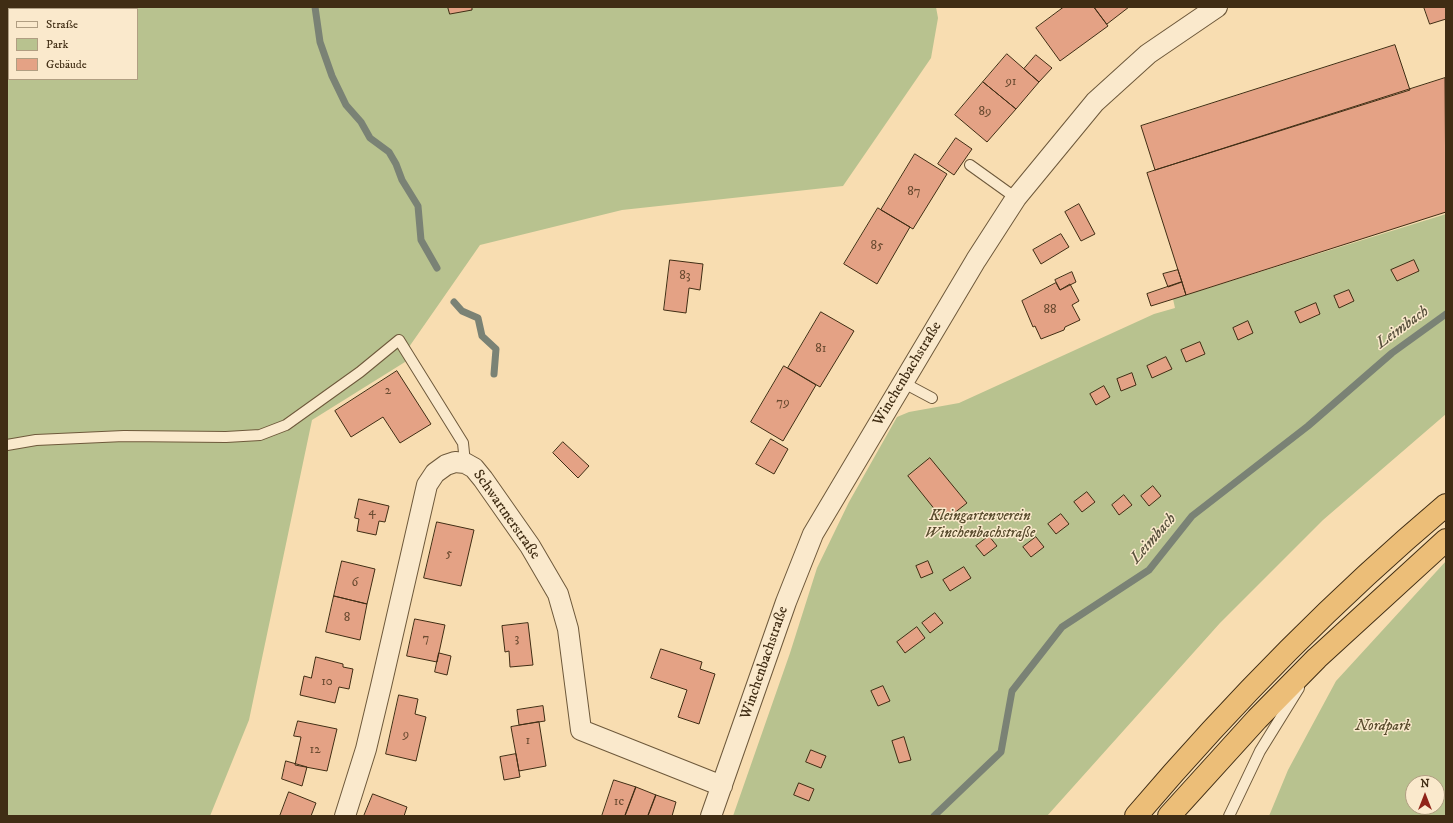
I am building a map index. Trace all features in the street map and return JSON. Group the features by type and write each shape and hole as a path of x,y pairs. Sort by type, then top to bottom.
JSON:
{"highway":[{"path":"1136,816 1195,749 1280,661 1364,578 1446,505"},
{"path":"1169,816 1257,719 1317,658 1446,540"}],"street":[{"name":"Winchenbachstraße","path":"711,816 786,602 813,534 902,382 976,260 1016,198 1095,102 1148,54 1217,7"},
{"name":"Schwartnerstraße","path":"344,816 371,728 427,485 435,473 446,465 455,462 465,463 474,468 530,546 558,594 568,629 581,730 722,786"}],"lane":[{"path":"970,165 1016,198"},
{"path":"7,445 36,440 124,436 226,437 260,435 286,425 360,372 399,340 463,443 465,463"},
{"path":"902,382 932,398"},
{"path":"1229,816 1260,751 1317,658"}],"green space":[{"path":"7,7 936,7 938,18 931,58 843,186 622,210 480,245 409,347 405,362 312,420 249,720 210,816 7,816"},
{"name":"Kleingartenverein Winchenbachstraße","path":"1446,214 1446,414 1323,520 1220,623 1047,816 733,816 790,653 817,568 849,502 897,417 909,412 959,403 1154,314 1175,308 1173,299"},
{"name":"Nordpark","path":"1446,561 1446,816 1269,816 1288,770 1336,681"}],"building":[{"path":"448,7 472,7 472,10 450,14"},
{"path":"1064,7 1094,7 1108,26 1060,61 1036,28"},
{"path":"1094,7 1129,7 1107,24"},
{"path":"1424,7 1446,7 1446,19 1430,24"},
{"path":"1395,45 1410,90 1155,170 1141,126"},
{"path":"1007,54 1039,82 1016,109 983,82"},
{"path":"1036,55 1052,68 1039,82 1024,69"},
{"path":"1445,78 1446,212 1186,295 1147,173"},
{"path":"983,82 1016,109 987,142 955,115"},
{"path":"956,138 972,149 954,175 938,164"},
{"path":"915,154 947,174 913,229 881,210"},
{"path":"1079,204 1095,234 1081,241 1065,212"},
{"path":"878,208 910,227 877,284 844,264"},
{"path":"1061,234 1069,247 1041,264 1033,250"},
{"path":"670,260 703,264 700,290 689,288 686,313 664,310"},
{"path":"1414,260 1419,271 1397,281 1391,270"},
{"path":"1178,270 1182,282 1168,287 1163,274"},
{"path":"1072,272 1076,282 1060,290 1055,280"},
{"path":"1182,282 1186,295 1151,306 1147,294"},
{"path":"1056,283 1060,290 1070,284 1079,301 1072,305 1080,320 1065,327 1064,330 1041,339 1035,326 1033,327 1022,301"},
{"path":"1349,290 1354,301 1339,308 1334,296"},
{"path":"1316,303 1320,314 1300,323 1295,312"},
{"path":"821,312 854,331 820,387 788,368"},
{"path":"1248,321 1253,333 1238,340 1233,328"},
{"path":"1200,342 1205,354 1186,362 1181,350"},
{"path":"1166,357 1172,369 1152,378 1147,366"},
{"path":"784,366 816,385 783,441 751,422"},
{"path":"397,371 431,424 400,443 383,417 351,437 335,411"},
{"path":"1132,373 1136,385 1121,391 1117,379"},
{"path":"1104,386 1110,397 1096,405 1090,394"},
{"path":"771,439 788,449 774,474 756,464"},
{"path":"563,442 589,466 578,478 553,453"},
{"path":"930,458 967,503 944,521 908,476"},
{"path":"1153,486 1161,496 1149,506 1141,496"},
{"path":"1087,492 1095,502 1082,512 1074,502"},
{"path":"1124,495 1132,505 1119,515 1112,505"},
{"path":"359,499 389,506 385,522 379,521 376,535 357,531 359,519 355,518"},
{"path":"1061,514 1069,524 1056,534 1048,524"},
{"path":"437,522 474,530 461,586 424,578"},
{"path":"989,536 997,546 984,556 976,546"},
{"path":"1036,537 1044,547 1031,557 1023,547"},
{"path":"342,561 375,569 367,604 334,596"},
{"path":"928,561 933,573 921,578 916,566"},
{"path":"964,567 971,578 950,591 943,580"},
{"path":"334,596 367,604 360,640 326,632"},
{"path":"935,613 943,623 930,633 922,623"},
{"path":"415,619 445,625 437,662 407,656"},
{"path":"528,623 533,665 510,667 509,651 505,652 502,626"},
{"path":"917,627 925,638 905,653 897,642"},
{"path":"661,649 702,662 700,669 715,674 699,724 678,717 687,690 651,678"},
{"path":"439,653 451,656 447,675 435,672"},
{"path":"316,657 343,664 343,667 353,669 349,689 339,687 335,703 300,695 304,676 311,678"},
{"path":"883,686 890,701 878,706 871,691"},
{"path":"399,695 418,699 415,714 426,717 416,761 386,754"},
{"path":"543,706 545,721 519,725 517,710"},
{"path":"298,721 337,729 327,771 295,765 301,737 294,736"},
{"path":"539,722 546,766 519,771 511,727"},
{"path":"904,737 911,760 899,763 892,741"},
{"path":"811,750 826,756 821,768 806,762"},
{"path":"516,754 520,777 504,780 500,757"},
{"path":"286,761 307,767 302,786 282,779"},
{"path":"614,780 636,787 625,816 602,816"},
{"path":"799,783 814,789 809,801 794,795"},
{"path":"636,787 656,795 648,816 625,816"},
{"path":"289,792 316,803 311,816 280,816"},
{"path":"373,794 407,807 404,816 364,816"},
{"path":"656,795 676,802 672,816 648,816"}],"waterway":[{"path":"315,7 320,42 332,76 346,105 361,122 370,138 389,152 396,164 402,180 418,206 421,240 437,268"},
{"path":"454,302 462,311 478,318 482,336 496,349 494,374"},
{"name":"Leimbach","path":"934,816 1001,752 1012,691 1062,627 1149,570 1192,516 1308,426 1392,353 1446,314"}]}
